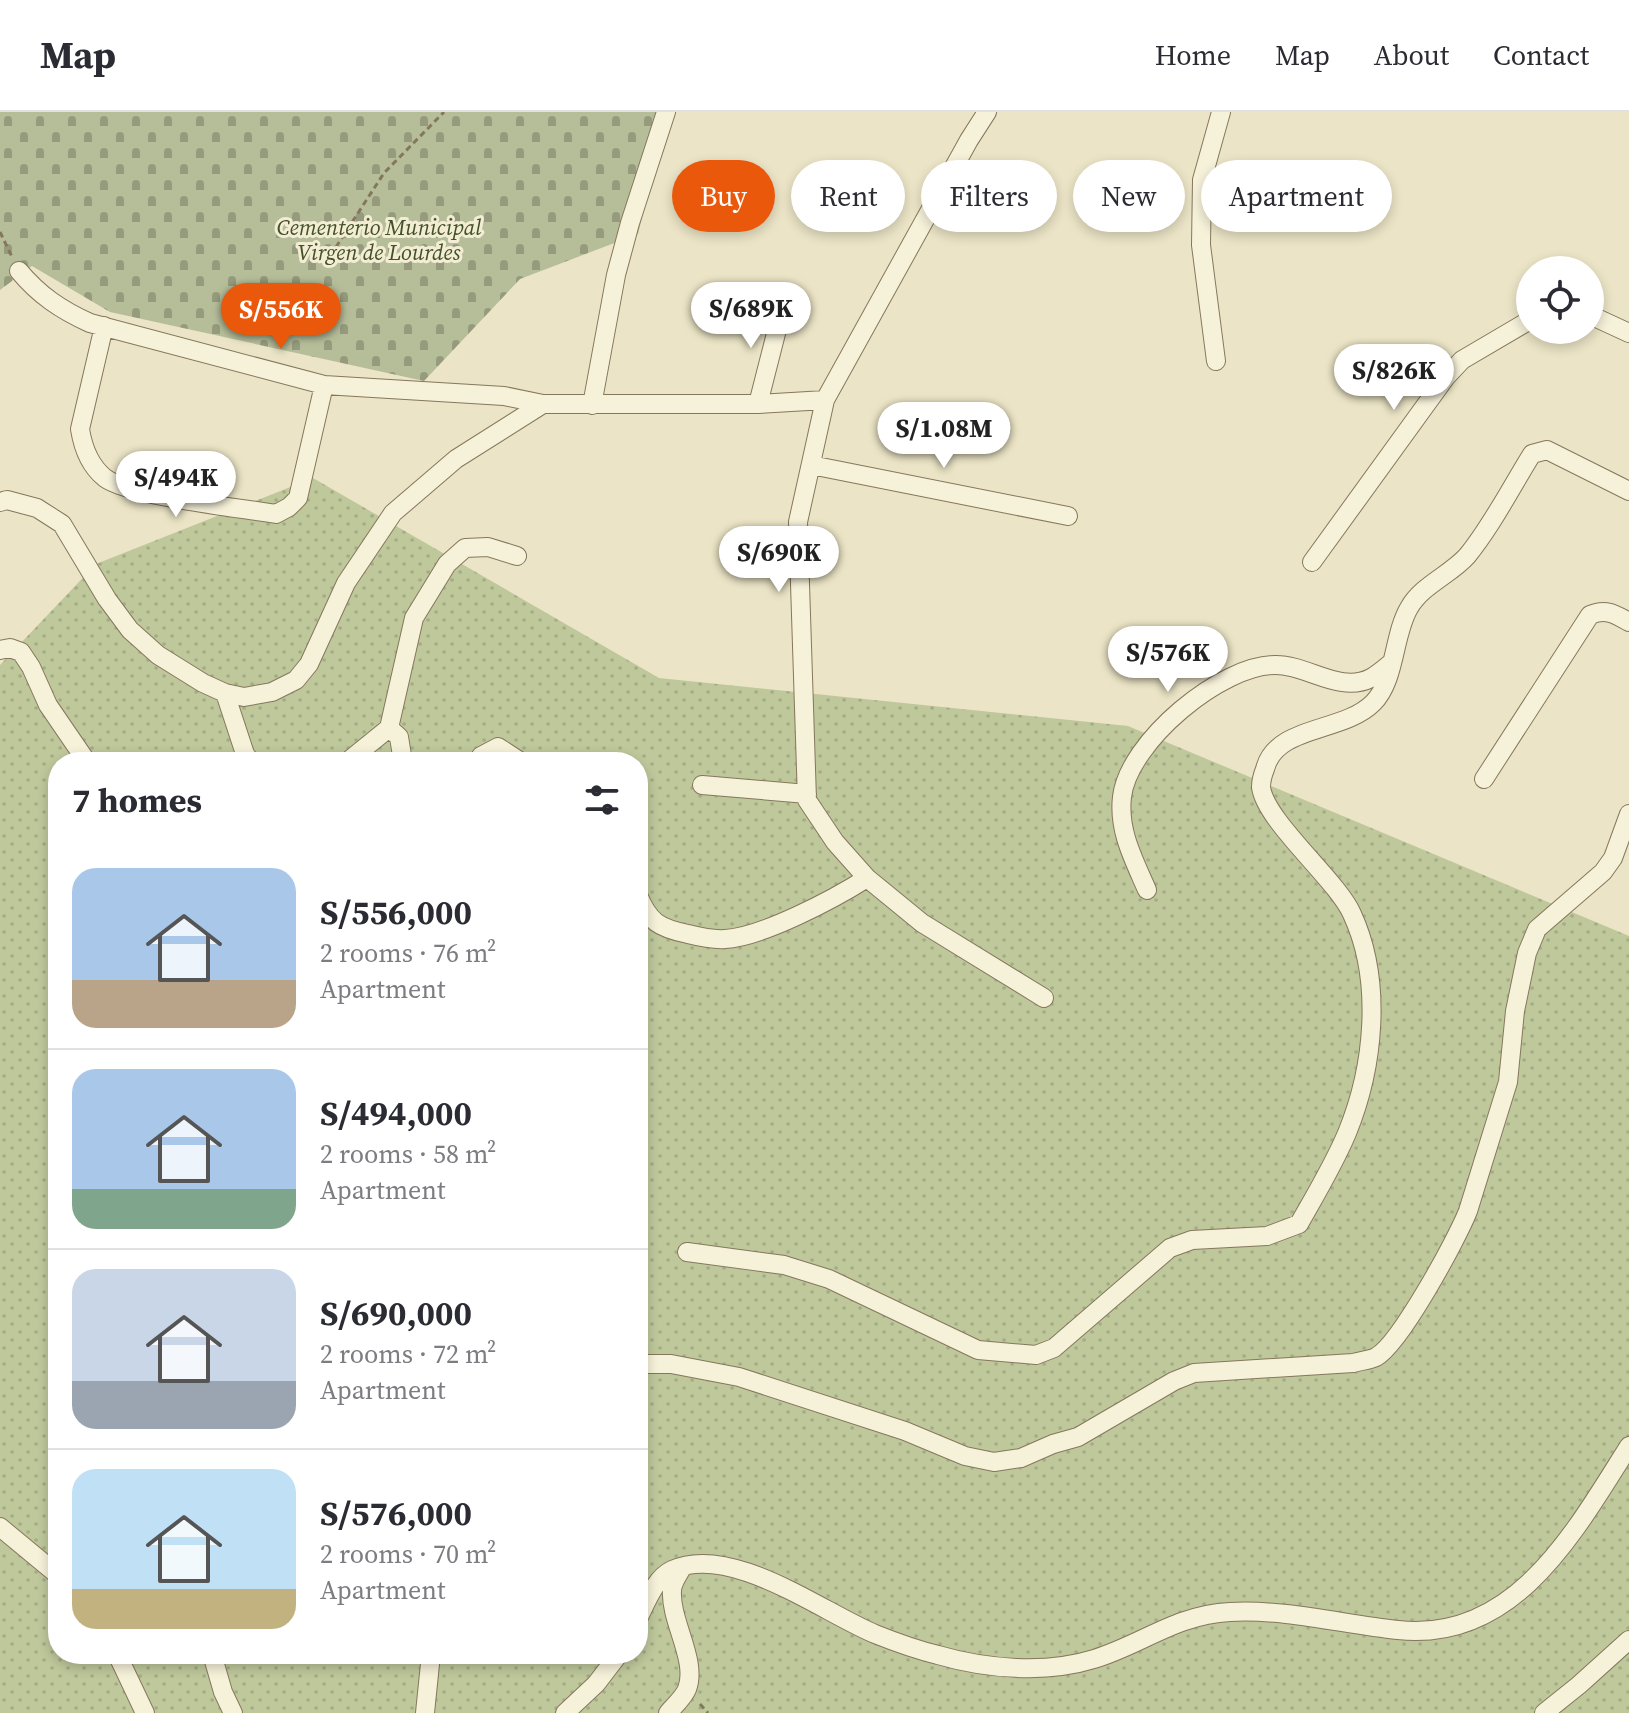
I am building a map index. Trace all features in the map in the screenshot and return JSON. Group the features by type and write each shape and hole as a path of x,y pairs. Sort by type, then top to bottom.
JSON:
{"street":[{"path":"592,405 616,275 666,112"},
{"path":"987,112 825,400 798,522 807,800 835,842 867,878 922,923 1044,998"},
{"path":"1216,361 1201,245 1201,206 1202,180 1221,112"},
{"path":"19,271 35,290 61,309 90,323 324,385 504,396 543,404 758,404 825,400"},
{"path":"758,404 783,306"},
{"path":"1604,321 1629,333"},
{"path":"104,326 80,429 82,443 90,461 107,479 137,491 276,514 289,507 298,498 324,385"},
{"path":"1312,562 1446,377 1462,360 1516,328"},
{"path":"0,502 7,500 37,508 62,524 107,599 130,630 158,655 225,693 244,697 272,692 296,680 309,664 346,583 393,513 456,459 543,404"},
{"path":"687,1252 799,1270 829,1279 978,1350 1036,1355 1054,1348 1170,1248 1192,1240 1267,1236 1299,1224 1347,1133 1360,1096 1370,1042 1371,987 1364,950 1352,913 1272,810 1261,787 1265,765 1283,741 1358,716 1376,700 1393,661 1409,607 1432,583 1451,572 1469,553 1532,454 1547,450 1629,491"},
{"path":"811,465 1068,516"},
{"path":"359,752 389,728 414,618 447,564 465,548 488,547 517,556"},
{"path":"1484,779 1590,615 1598,611 1611,611 1629,622"},
{"path":"0,650 10,648 21,652 48,705 80,752"},
{"path":"1147,890 1124,834 1122,795 1145,748 1169,719 1208,690 1253,669 1277,665 1332,680 1354,682 1371,678 1393,661"},
{"path":"225,693 244,752"},
{"path":"389,728 399,737 401,752"},
{"path":"702,785 807,794"},
{"path":"648,1364 671,1364 739,1377 905,1431 965,1456 994,1462 1021,1458 1078,1437 1174,1381 1194,1373 1353,1363 1376,1357 1389,1347 1428,1287 1468,1211 1508,1082 1515,1011 1527,953 1537,929 1603,872 1613,858 1629,814"},
{"path":"648,915 668,930 722,940 742,937 831,900 867,878"},
{"path":"648,1598 671,1570 696,1565 755,1574 874,1633 938,1655 982,1665 1027,1667 1093,1660 1189,1617 1215,1613 1276,1611 1400,1631 1444,1631 1482,1618 1519,1592 1544,1568 1580,1523 1629,1446"},
{"path":"0,1527 48,1567"},
{"path":"668,1713 687,1688 685,1652 674,1615 672,1588 682,1568"},
{"path":"1544,1713 1629,1640"},
{"path":"122,1664 145,1713"},
{"path":"215,1664 233,1713"},
{"path":"425,1713 430,1664"},
{"path":"565,1713 596,1684 611,1664"}],"path":[{"path":"336,247 384,173 444,112"},
{"path":"0,232 19,271"}],"green space":[{"name":"Cementerio Municipal Virgen de Lourdes","path":"0,112 672,112 638,234 520,279 424,381 110,312 32,266 0,290"},
{"path":"313,478 659,678 1128,726 1629,936 1629,1713 0,1713 0,665 96,564"}]}
